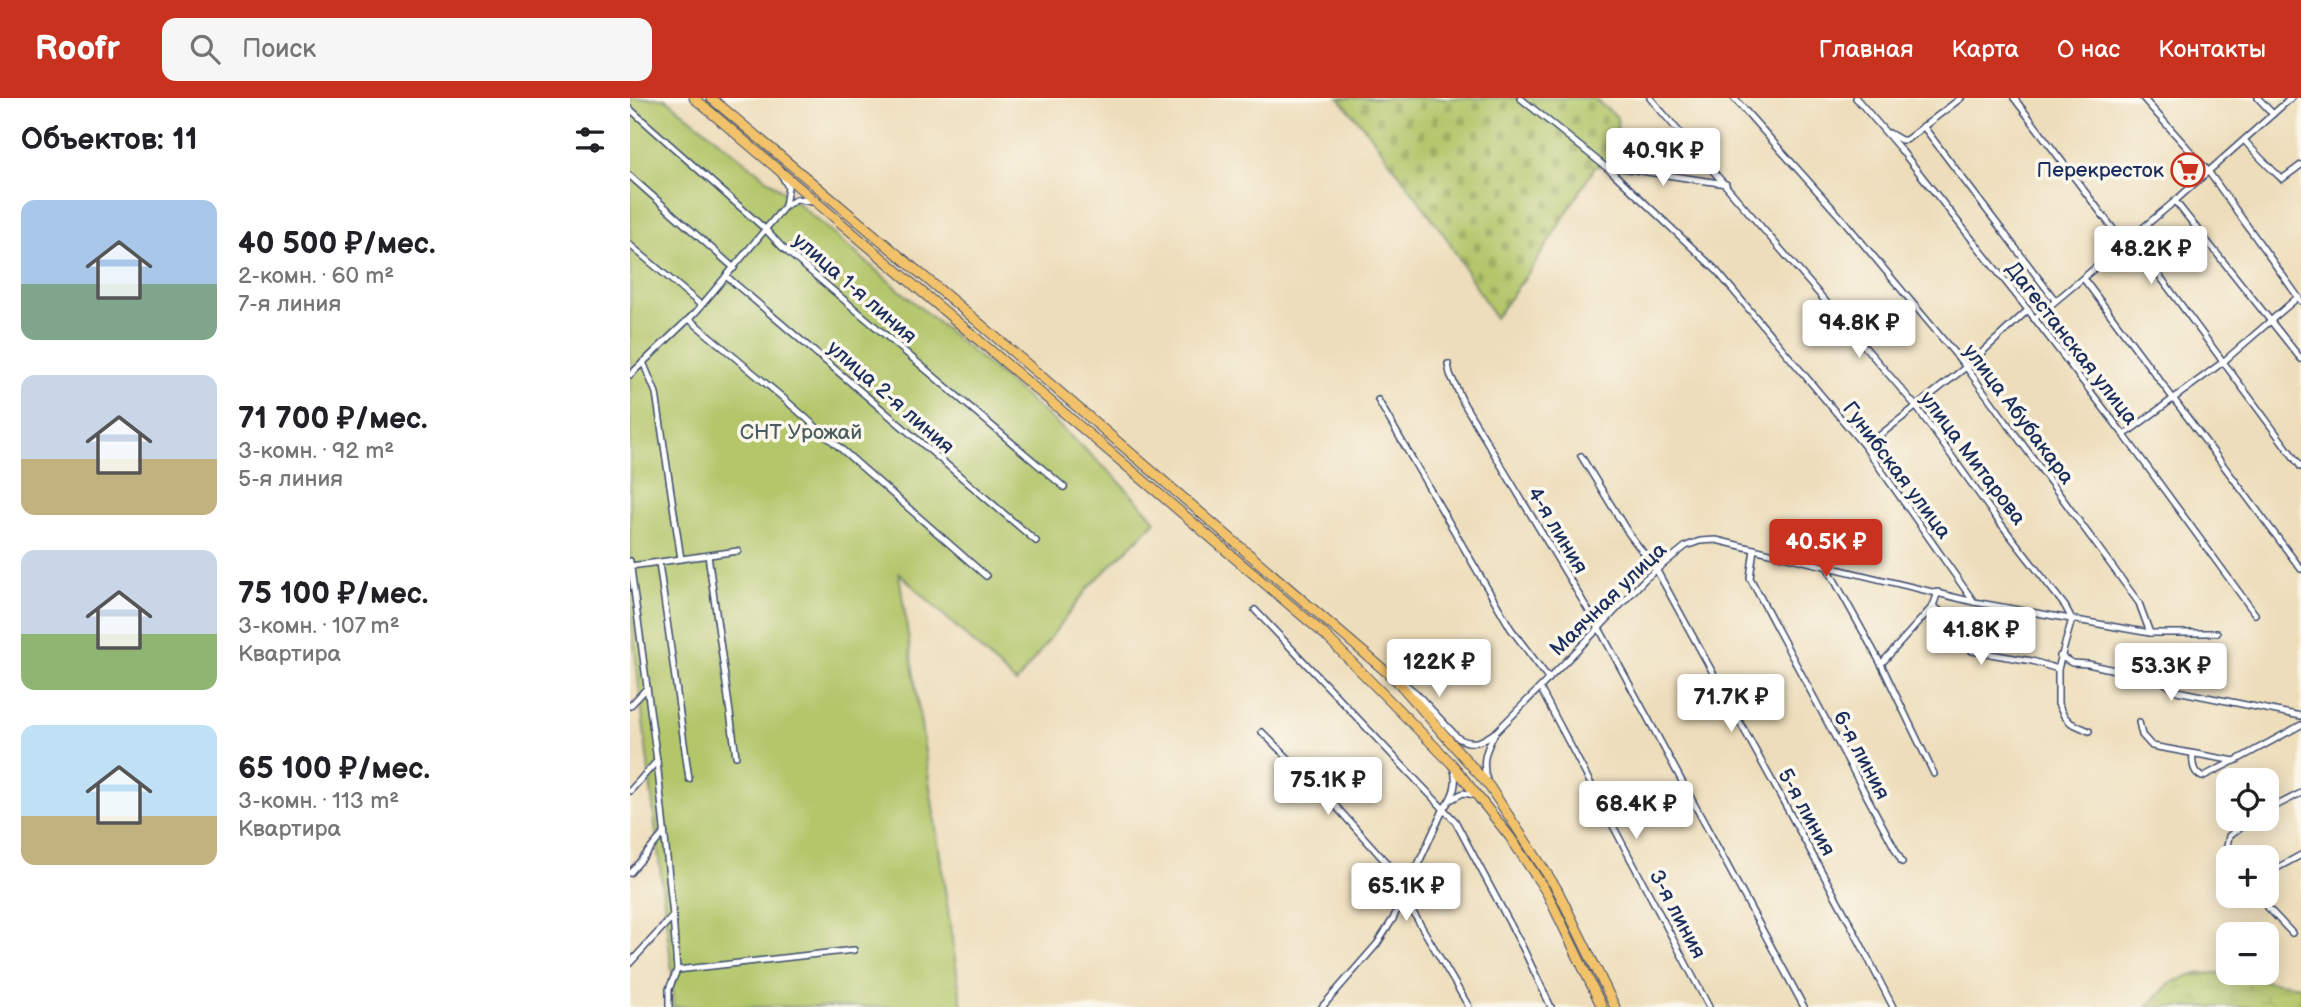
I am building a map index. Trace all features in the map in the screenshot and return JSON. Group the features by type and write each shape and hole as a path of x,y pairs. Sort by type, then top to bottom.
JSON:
{"main road":[{"path":"694,98 1324,634 1452,764 1480,797 1548,894 1602,1007"},
{"path":"711,98 964,310 1406,690 1489,786 1557,889 1615,1007"}],"street":[{"name":"Гунибская улица","path":"1520,98 1605,165 1716,270 1865,447 1973,602"},
{"name":"улица Митарова","path":"1650,98 1915,405 2072,619"},
{"name":"улица Абубакара","path":"1734,98 1844,221 1966,367 2139,603 2150,634"},
{"name":"Дагестанская улица","path":"1856,98 1901,149 2028,310 2124,435 2255,614"},
{"path":"1880,128 1894,137 1906,140 1961,98"},
{"path":"2014,98 2120,238 2136,244 2301,467"},
{"path":"2124,435 2223,362 2300,299 2208,171 2143,98"},
{"path":"2258,98 2273,114"},
{"path":"2034,319 2175,201 2291,98"},
{"name":"улица 1-я линия","path":"630,109 783,248 1064,487"},
{"path":"1923,126 2055,300"},
{"path":"2244,140 2282,179 2301,165"},
{"path":"1605,165 1726,184"},
{"path":"776,167 788,187 785,206"},
{"path":"630,176 734,268"},
{"path":"630,375 696,312 785,206 802,199 824,206"},
{"path":"2175,201 2301,359"},
{"path":"630,244 701,305"},
{"name":"улица 2-я линия","path":"726,276 1036,541"},
{"path":"2083,278 2301,569"},
{"path":"1865,447 1966,367 2028,310"},
{"path":"689,319 986,576"},
{"path":"643,362 653,383 658,404 681,559"},
{"name":"4-я линия","path":"1448,364 1464,404 1600,628 1804,1007"},
{"path":"1378,400 1511,629 1549,679"},
{"name":"5-я линия","path":"1581,456 1629,534 1656,569 1893,1007"},
{"name":"Маячная улица","path":"1497,731 1656,569 1686,546 1700,541 1716,540 1973,602 2150,634 2217,633"},
{"name":"6-я линия","path":"1754,549 1750,578 1902,862"},
{"path":"669,1007 669,989 677,970 673,916 657,761 630,563 659,563 738,551"},
{"path":"708,555 736,757"},
{"path":"659,563 689,779"},
{"path":"1826,565 1881,664 1934,774"},
{"path":"1881,664 1933,606 1938,593"},
{"path":"1933,606 1943,613 1972,651 2058,668"},
{"path":"630,614 636,607"},
{"path":"1255,610 1455,821 1498,899 1551,1007"},
{"path":"2072,619 2058,668 2059,710 2071,723 2089,731"},
{"path":"2060,656 2072,663 2160,680 2177,691 2301,716"},
{"path":"1381,667 1407,684 1458,738 1467,743 1474,744 1497,731"},
{"path":"630,706 647,688"},
{"name":"3-я линия","path":"1540,688 1709,1007"},
{"path":"2139,722 2142,735 2152,746 2235,761"},
{"path":"2193,754 2193,767 2202,777 2301,725"},
{"path":"1489,786 1485,773 1486,751 1497,731"},
{"path":"1262,732 1333,803 1409,888"},
{"path":"630,791 657,761"},
{"path":"1452,764 1456,775 1452,799"},
{"path":"1322,1007 1377,944 1393,919 1444,808 1452,799 1463,793 1480,797"},
{"path":"2279,804 2301,793"},
{"path":"630,873 664,833"},
{"path":"2279,867 2301,855"},
{"path":"1404,897 1469,1007"},
{"path":"2268,908 2292,933"},
{"path":"630,963 673,916"},
{"path":"677,970 854,950"}],"green space":[{"name":"СНТ Урожай","path":"630,98 665,98 790,197 1055,422 1116,478 1156,521 1089,587 1016,683 899,573 962,1007 673,1007 672,971 630,608"},
{"path":"1339,98 1593,98 1617,117 1619,162 1595,167 1535,264 1495,318 1445,236 1369,133"},
{"path":"2216,973 2216,985 2279,983 2301,986 2301,1007 2147,1007 2170,983 2194,974"}],"place":[{"name":"Перекресток","path":"2188,170"}]}
